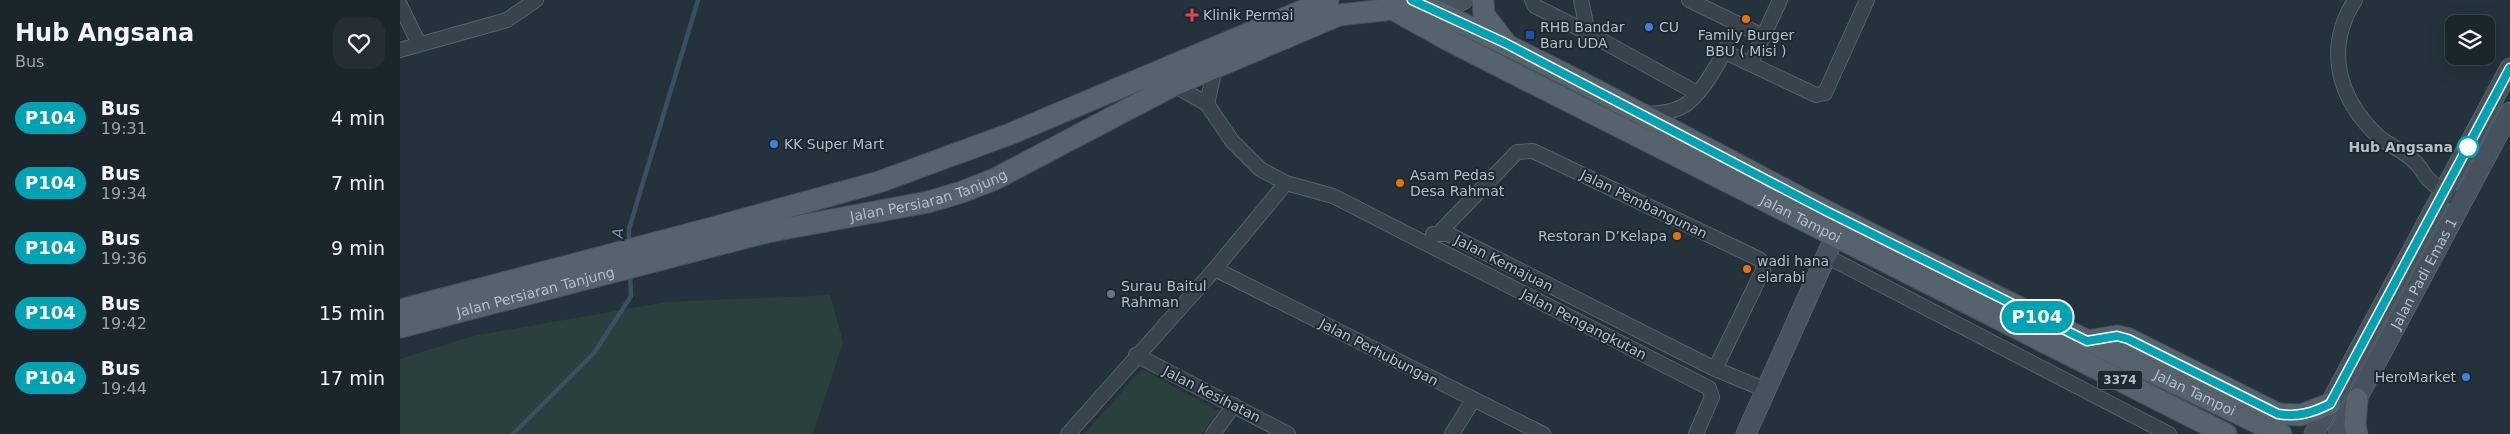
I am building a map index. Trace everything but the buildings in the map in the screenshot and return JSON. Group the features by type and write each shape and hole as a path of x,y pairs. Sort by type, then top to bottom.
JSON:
{"main road":[{"name":"Jalan Persiaran Tanjung","path":"400,310 836,194 948,157 1132,84 1292,9 1328,0"},
{"path":"1484,0 1484,15 1505,43"},
{"name":"Jalan Persiaran Tanjung","path":"400,327 767,232 928,202 962,192 995,179 1174,85 1339,15 1394,3 1434,10"},
{"name":"Jalan Tampoi","path":"1394,3 1440,35 1834,238 2226,434"},
{"name":"Jalan Tampoi","path":"1434,10 1505,43 1638,114 1834,238 2087,341 2281,434"},
{"path":"1313,27 1349,21 1380,22 1440,35"},
{"path":"948,157 992,154 1000,159 994,174 962,192"},
{"path":"2087,341 2117,336 2128,339 2278,414 2301,415 2330,404"},
{"path":"2356,434 2357,399"}],"street":[{"path":"400,50 507,20 536,0"},
{"path":"1434,10 1463,0"},
{"path":"1532,0 1535,6 1697,93"},
{"path":"1581,0 1588,33"},
{"path":"1751,63 1780,0"},
{"path":"1725,52 1816,95 1825,93 1867,0"},
{"path":"2355,0 2341,29 2338,49 2338,67 2346,93 2365,122 2385,141 2416,162 2428,178 2444,192 2463,203"},
{"path":"1696,2 1763,36"},
{"path":"400,5 419,44"},
{"path":"1638,114 1653,114 1677,109 1687,103 1697,93 1725,52 1737,24"},
{"path":"1207,104 1215,68"},
{"name":"Jalan Padi Emas 1","path":"2314,434 2510,68"},
{"path":"1174,85 1207,104 1232,141 1260,169 1286,183 1333,196 1415,238"},
{"name":"Jalan Padi Emas 1","path":"2338,434 2510,112"},
{"name":"Jalan Pembangunan","path":"1440,232 1517,152 1524,150 1533,151 1759,259 1763,263 1763,270 1715,369"},
{"path":"1068,434 1136,355 1215,269 1286,183"},
{"name":"Jalan Kemajuan","path":"1415,238 1440,232 1448,234 1715,369 1766,390"},
{"name":"Jalan Pengangkutan","path":"1415,238 1709,388 1712,397 1696,434"},
{"path":"1746,434 1834,238 2169,434"},
{"name":"Jalan Perhubungan","path":"1215,269 1543,434"},
{"name":"Jalan Kesihatan","path":"1136,355 1288,434"},
{"path":"1452,434 1473,400"},
{"path":"1213,434 1234,405"}],"green space":[{"path":"830,295 843,342 813,434 400,434 400,359 473,336 667,302"},
{"path":"1142,369 1219,411 1202,434 1084,434"}],"waterway":[{"name":"A","path":"629,244 629,229 698,0"},
{"name":"A","path":"513,434 594,353 631,296 630,272"}],"bus line":[{"name":"P104","path":"1412,0 1505,43 1826,211 2087,341 2117,336 2128,339 2278,414 2288,415 2312,413 2330,404 2510,68"}],"place":[{"name":"Klinik Permai","path":"1192,15"},
{"name":"Family Burger BBU ( Misi )","path":"1746,19"},
{"name":"CU","path":"1649,27"},
{"name":"RHB Bandar Baru UDA","path":"1530,35"},
{"name":"KK Super Mart","path":"774,144"},
{"name":"Hub Angsana","path":"2468,147"},
{"name":"Asam Pedas Desa Rahmat","path":"1400,183"},
{"name":"Restoran D’Kelapa","path":"1677,236"},
{"name":"wadi hana elarabi","path":"1747,269"},
{"name":"Surau Baitul Rahman","path":"1111,294"},
{"name":"HeroMarket","path":"2466,377"}]}
